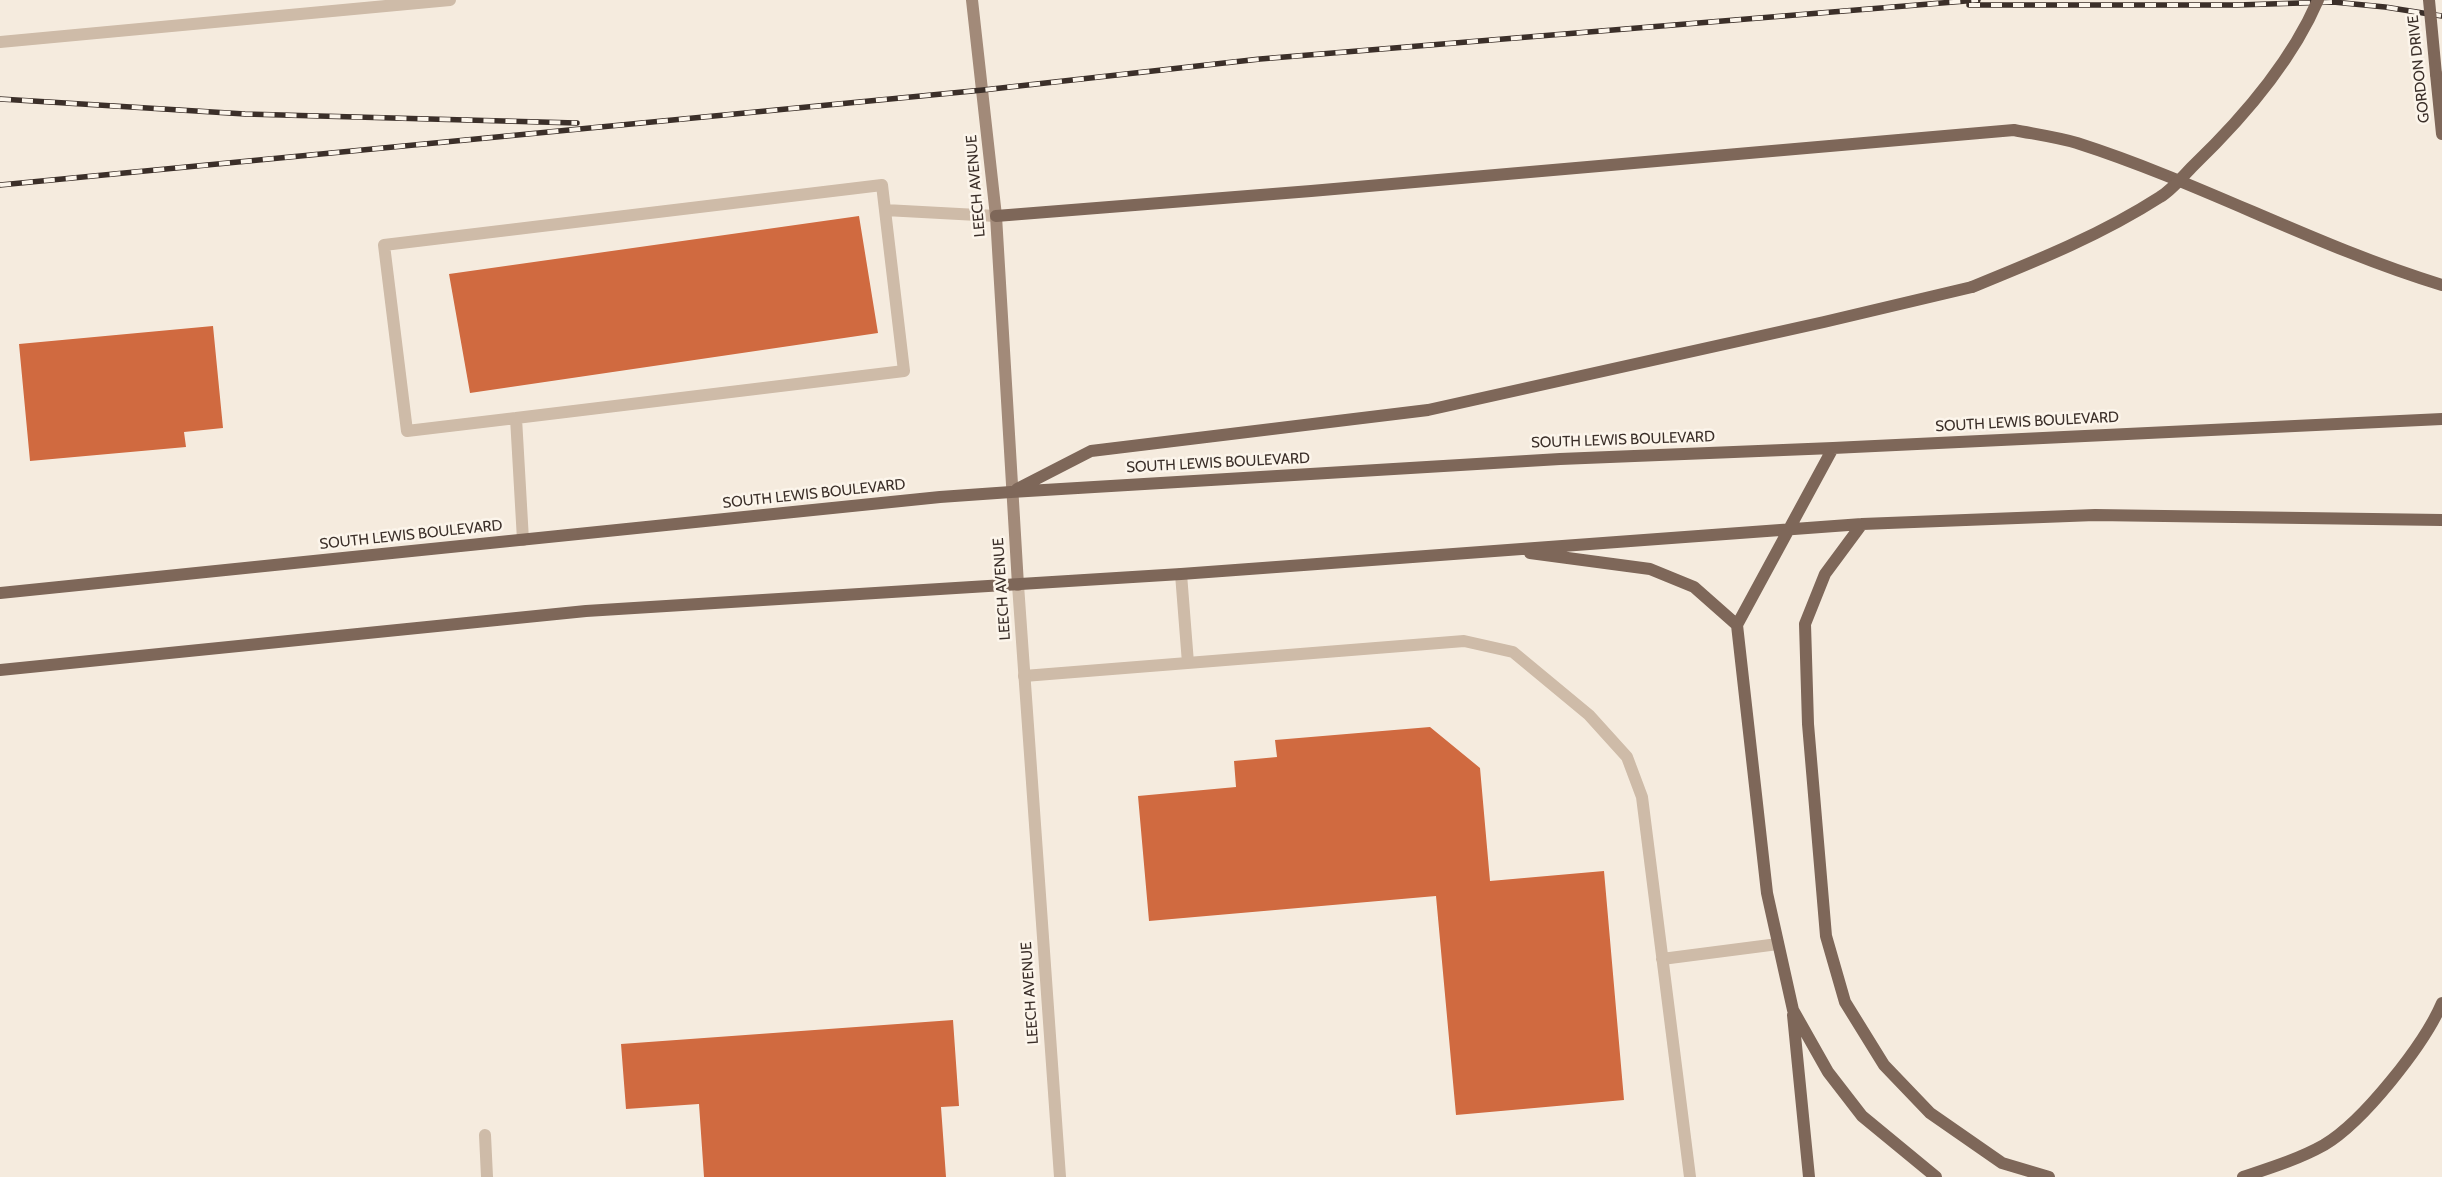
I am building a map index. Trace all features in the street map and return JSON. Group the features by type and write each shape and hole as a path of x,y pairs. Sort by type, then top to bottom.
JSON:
{"main road":[{"name":"LEECH AVENUE","path":"972,0 996,216 1018,585"},
{"path":"1011,492 1091,451 1428,410 1972,287 2071,246 2162,196 2220,140 2271,80 2310,18 2318,0"},
{"name":"GORDON DRIVE","path":"2429,0 2442,134"},
{"path":"996,216 1311,192 2014,130 2074,143 2141,165 2388,269 2442,285"},
{"name":"SOUTH LEWIS BOULEVARD","path":"0,593 1011,492 1550,459 1833,448 2442,419"},
{"path":"1809,1177 1793,1010 1767,893 1737,625 1791,529 1833,448"},
{"path":"0,670 586,611 1181,574 1862,524 2095,515 2442,520"},
{"path":"1862,524 1825,574 1805,624 1808,724 1826,936 1845,1002 1884,1065 1930,1114 2002,1163 2050,1177"},
{"path":"1503,549 1650,569 1694,587 1737,625"},
{"path":"2243,1177 2284,1164 2325,1144 2360,1116 2405,1063 2433,1023 2442,1003"},
{"path":"1793,1010 1828,1072 1862,1116 1936,1177"}],"street":[{"path":"0,42 450,0"},
{"path":"882,185 904,371 516,418 407,431 384,245 882,185"},
{"path":"885,210 996,216"},
{"path":"516,418 523,540"},
{"path":"1181,574 1188,663"},
{"name":"LEECH AVENUE","path":"1018,585 1060,1177"},
{"path":"1024,676 1464,641 1513,652 1589,715 1627,757 1642,797 1690,1177"},
{"path":"1662,959 1778,944"},
{"path":"485,1135 487,1177"}],"building":[{"path":"859,216 878,333 470,393 449,274"},
{"path":"213,326 223,428 184,432 186,447 30,461 19,344"},
{"path":"1430,727 1480,768 1490,881 1604,871 1624,1100 1456,1115 1436,896 1149,921 1138,796 1236,787 1234,761 1277,757 1275,740"},
{"path":"953,1020 959,1106 941,1107 946,1177 704,1177 699,1104 626,1109 621,1044"}],"railway":[{"path":"0,185 983,90 1260,59 1978,0"},
{"path":"1969,5 2237,5 2333,2 2385,7 2442,16"},
{"path":"0,99 245,114 577,123"}]}
